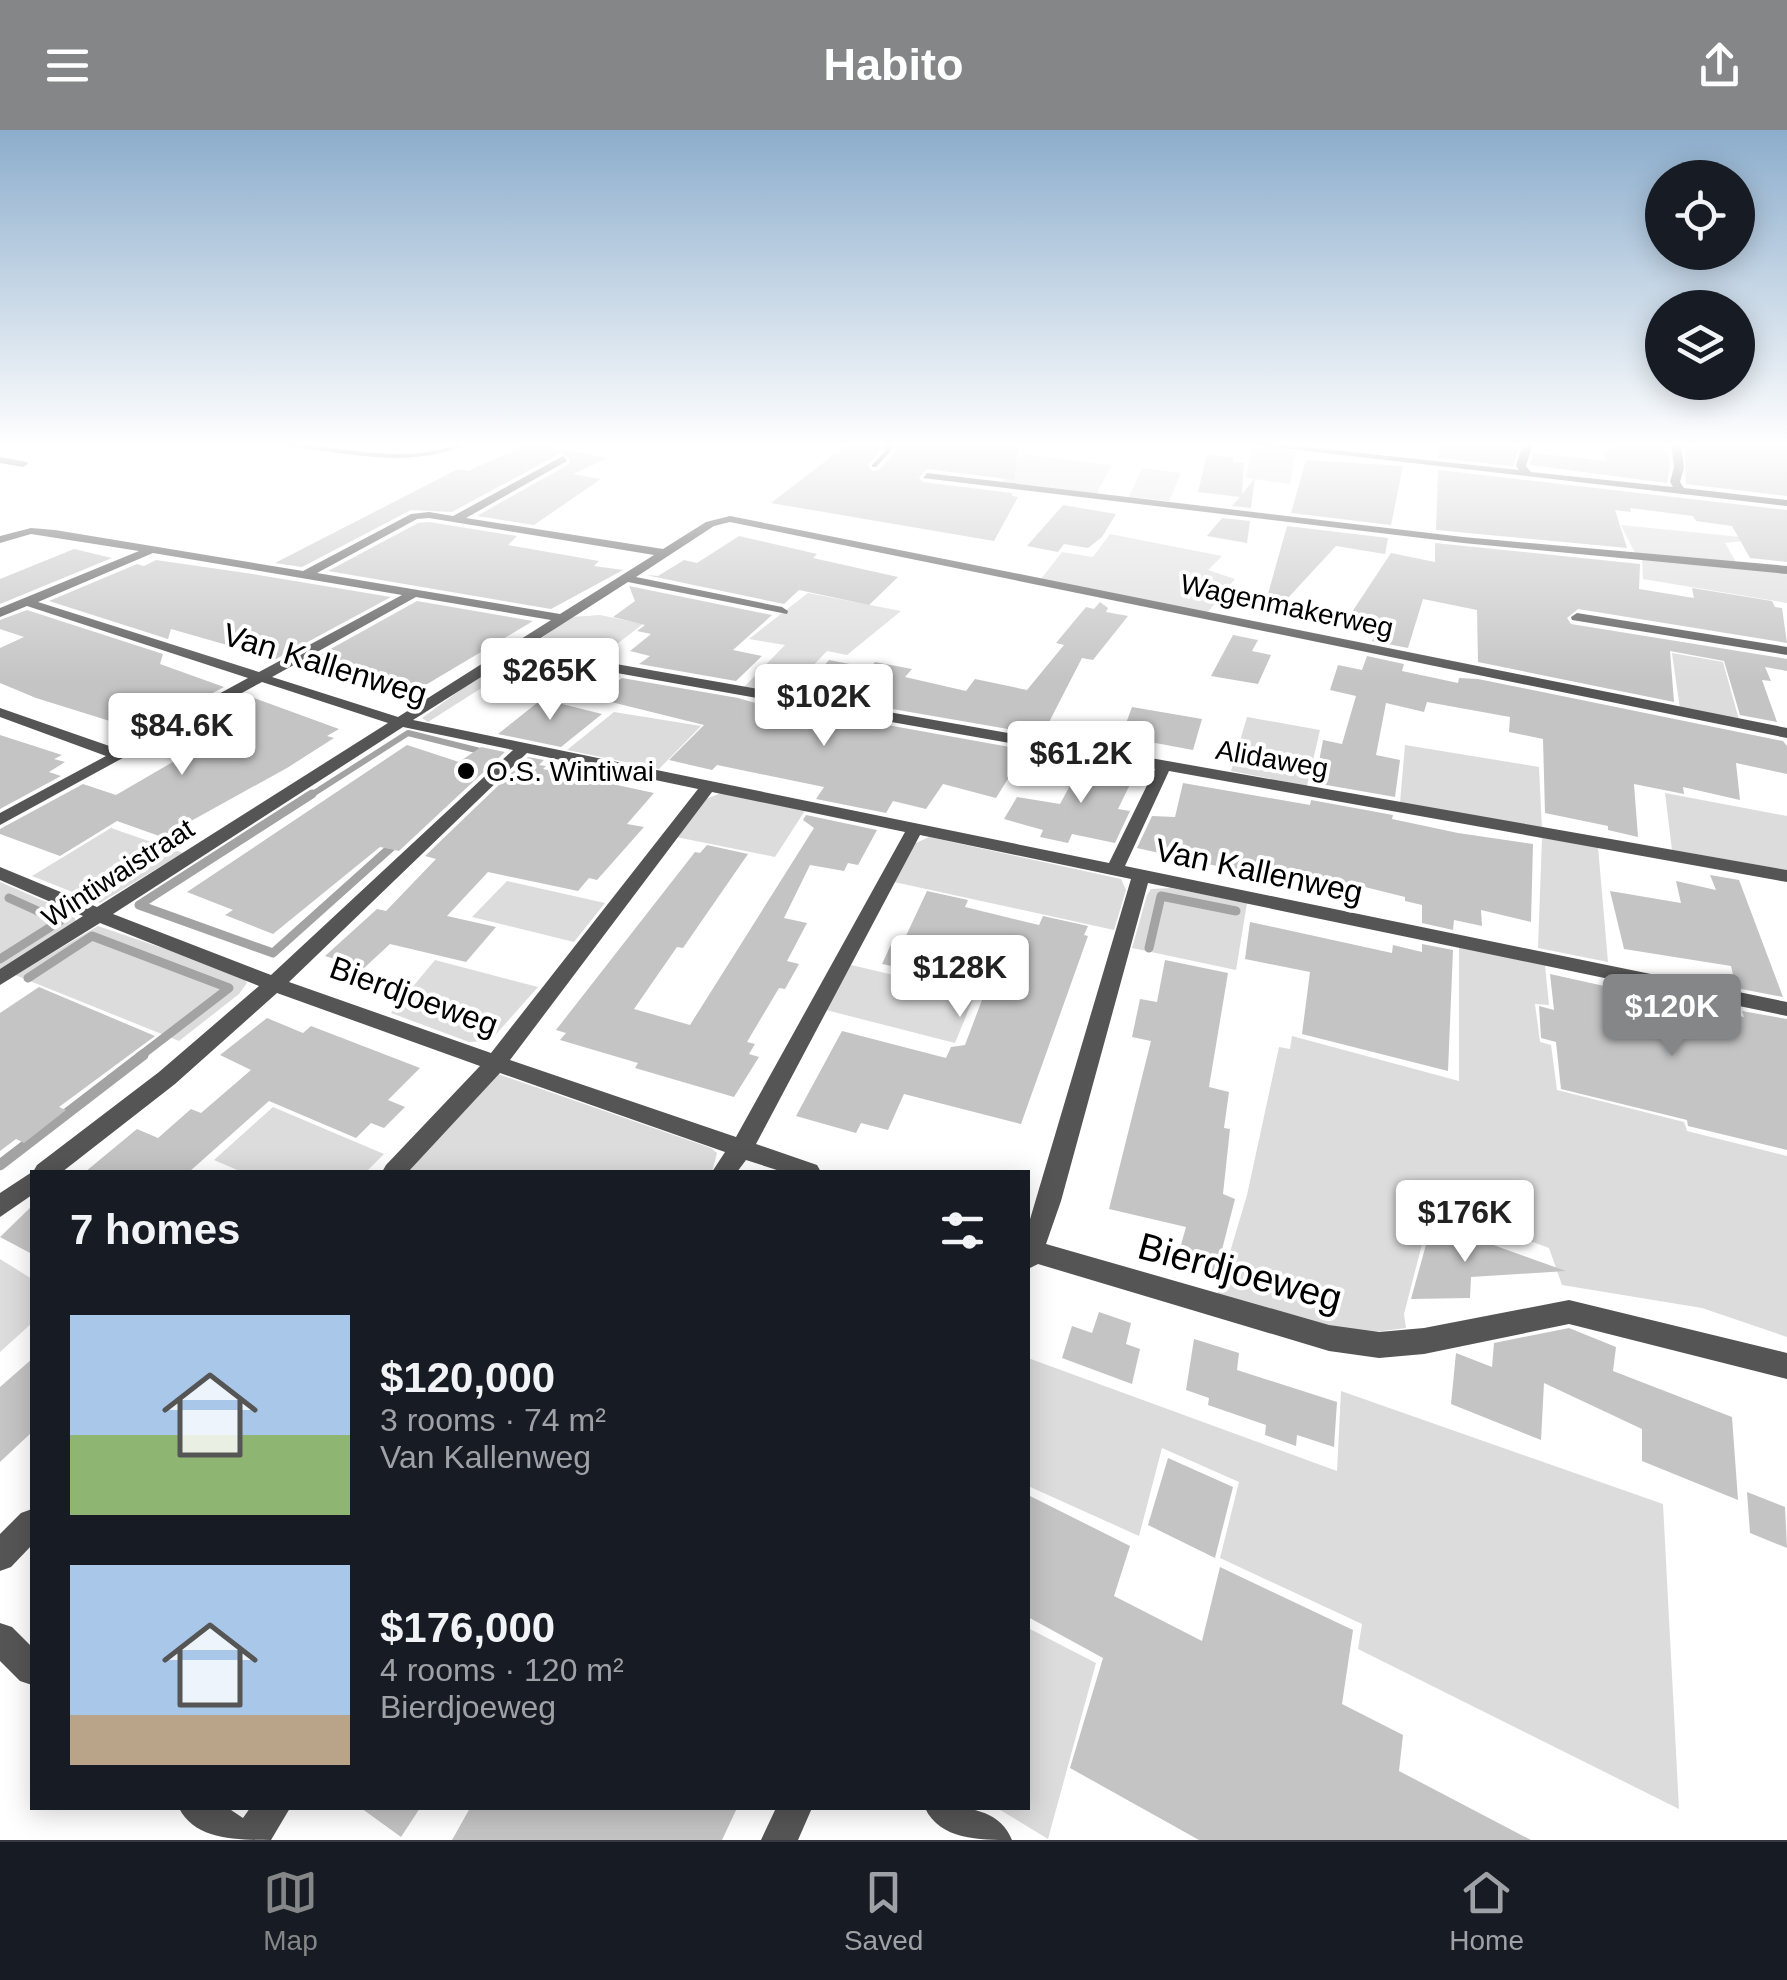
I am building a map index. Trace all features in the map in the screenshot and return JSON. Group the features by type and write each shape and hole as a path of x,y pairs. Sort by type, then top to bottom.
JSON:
{"street":[{"path":"308,574 402,523"},
{"path":"479,523 665,553"},
{"name":"Wintiwaistraat","path":"0,978 714,523"},
{"name":"Wagenmakerweg","path":"757,523 1787,733"},
{"path":"1319,523 1787,570"},
{"path":"0,540 43,531 562,618"},
{"path":"0,613 152,550"},
{"path":"625,578 782,611"},
{"path":"0,820 416,592"},
{"name":"Van Kallenweg","path":"26,602 399,722 1787,1009"},
{"path":"1577,617 1787,651"},
{"name":"Alidaweg","path":"512,650 1787,876"},
{"path":"0,712 120,755"},
{"path":"48,1170 168,1078 276,983 526,746"},
{"path":"1114,871 1164,766"},
{"path":"396,1170 496,1064 710,784"},
{"path":"726,1170 742,1148 916,828"},
{"name":"Bierdjoeweg","path":"0,873 96,916 276,983 804,1170"},
{"path":"1030,1248 1049,1201 1141,877"},
{"path":"0,1207 30,1184"},
{"name":"Bierdjoeweg","path":"1030,1254 1329,1338 1379,1345 1424,1341 1569,1312 1787,1366"},
{"path":"0,1556 30,1526"},
{"path":"0,1640 30,1667"},
{"path":"199,1810 246,1840 270,1810"},
{"path":"779,1840 793,1810"},
{"path":"946,1810 994,1840"}],"shaded area":[{"path":"1621,525 1741,537 1742,541 1725,543 1736,562 1635,553"},
{"path":"1110,534 1222,556 1208,570 1235,579 1207,613 1041,579 1062,552 1093,557"},
{"path":"1642,557 1787,572 1787,603 1643,579"},
{"path":"808,593 901,611 847,655 827,651 786,694 744,687 785,645 749,639"},
{"path":"600,615 643,624 596,660 529,648 570,617"},
{"path":"519,653 617,672 572,701 491,682 428,722 422,718 503,659"},
{"path":"1672,653 1723,662 1739,720 1680,709"},
{"path":"614,712 701,726 659,769 567,750"},
{"path":"1247,717 1320,730 1307,786 1231,771"},
{"path":"1405,745 1539,767 1542,829 1400,803"},
{"path":"721,793 806,809 775,857 676,837 706,799"},
{"path":"1665,793 1787,816 1787,870 1672,850"},
{"path":"111,828 183,853 100,903 32,876"},
{"path":"929,837 1121,879 1126,890 1114,930 894,882 914,844"},
{"path":"1542,838 1598,847 1608,962 1538,948"},
{"path":"507,881 605,903 574,942 472,917"},
{"path":"0,882 72,913 76,921 0,971"},
{"path":"1171,888 1247,903 1236,970 1132,948 1147,895 1151,889"},
{"path":"98,926 241,975 247,983 239,994 179,1041 15,975"},
{"path":"1459,947 1545,965 1549,1005 1535,1004 1540,1042 1551,1045 1557,1090 1684,1122 1687,1131 1787,1156 1787,1337 1702,1308 1562,1285 1549,1248 1467,1218 1429,1217 1404,1314 1406,1328 1351,1335 1216,1299 1247,1195 1279,1047 1290,1049 1292,1036 1459,1081"},
{"path":"435,960 538,987 490,1041 469,1042 391,1013"},
{"path":"851,965 975,994 955,1043 826,1010"},
{"path":"498,1074 717,1153 713,1170 391,1170"},
{"path":"273,1107 384,1154 368,1170 237,1170 214,1160"},
{"path":"0,1259 30,1278 30,1325 0,1352"},
{"path":"1030,1359 1337,1471 1341,1391 1663,1504 1679,1809 1358,1649 1362,1624 1220,1558 1239,1482 1162,1448 1139,1536 1030,1487"},
{"path":"1030,1629 1096,1663 1048,1839 1000,1810 1030,1810"}],"building":[{"path":"353,523 387,523 302,567 275,563"},
{"path":"418,523 517,536 508,545 599,561 594,566 623,570 551,609 328,571"},
{"path":"887,523 1004,523 994,541"},
{"path":"1047,523 1111,523 1102,537 1088,548 1064,544 1058,552 1027,546"},
{"path":"1218,523 1250,523 1247,543 1207,536"},
{"path":"1436,523 1619,523 1627,548 1436,530"},
{"path":"1709,523 1787,523 1787,562 1750,558 1732,526"},
{"path":"1287,526 1388,538 1385,554 1336,546 1287,599 1268,594"},
{"path":"739,536 898,577 869,605 799,590 784,604 646,575 658,576 684,560 697,563"},
{"path":"1435,543 1640,564 1639,589 1694,598 1692,588 1772,601 1775,607 1782,608 1787,643 1578,609 1567,618 1571,624 1787,659 1787,671 1765,667 1771,681 1762,680 1777,722 1740,715 1724,661 1670,651 1674,702 1478,662 1477,610 1423,599 1408,648 1372,641 1379,620 1350,615 1391,553 1435,562"},
{"path":"74,549 112,558 0,604 0,579"},
{"path":"156,560 391,597 276,659 171,629 168,639 49,601 137,564 144,566"},
{"path":"629,586 772,615 733,650 762,656 736,681 639,664 650,656 630,651 651,634 637,631 645,625 613,617 635,601"},
{"path":"417,601 533,621 407,696 300,666"},
{"path":"1100,602 1108,608 1106,612 1128,616 1093,660 1082,658 1047,726 1043,725 1036,734 800,693 829,660 870,668 875,662 912,669 905,677 966,691 975,679 1027,690 1064,645 1056,643 1086,607 1094,609"},
{"path":"27,610 163,654 160,664 224,687 153,725 140,721 129,727 36,698 0,683 0,648 24,637 0,629 0,620"},
{"path":"1233,635 1258,640 1252,651 1271,655 1258,684 1211,676"},
{"path":"1367,656 1404,664 1402,671 1458,683 1459,678 1478,679 1783,741 1787,746 1787,774 1736,763 1740,800 1683,787 1684,794 1634,784 1638,837 1608,830 1608,826 1545,813 1543,739 1509,732 1510,717 1427,702 1424,712 1386,703 1376,755 1400,760 1395,797 1315,783 1323,740 1342,744 1356,696 1330,690 1338,665 1362,670"},
{"path":"622,678 738,698 783,711 787,707 1026,750 996,798 943,784 926,809 893,801 886,813 816,799 824,787 717,765 712,770 669,760 704,725 595,698"},
{"path":"246,695 339,729 327,736 334,738 287,768 162,837 117,821 60,856 0,834 0,829 83,784 116,795 207,742 177,733"},
{"path":"542,699 602,714 561,747 498,734"},
{"path":"1132,707 1202,719 1193,750 1150,742 1145,753 1092,744 1104,722 1125,726"},
{"path":"0,735 62,755 54,759 65,762 49,772 61,776 0,809"},
{"path":"407,745 459,762 481,747 505,752 399,851 380,847 273,934 225,915 233,910 187,892"},
{"path":"528,757 544,760 539,765 546,766 543,769 654,793 627,824 644,827 597,880 589,878 578,891 488,872 447,916 496,927 466,962 390,944 364,968 325,956 377,909 386,911 436,859 425,856"},
{"path":"1084,760 1137,770 1118,809 1130,811 1115,843 1072,834 1068,843 1040,837 1043,830 1004,819 1017,797 1060,804"},
{"path":"1183,783 1310,805 1311,800 1393,815 1392,819 1458,833 1533,844 1531,922 1481,910 1482,926 1454,920 1453,930 1422,923 1422,905 1405,901 1405,897 1361,886 1360,894 1298,880 1297,884 1137,848 1152,816 1175,817"},
{"path":"806,815 877,830 858,865 848,863 844,871 810,865 784,918 807,923 787,961 799,964 785,989 779,988 747,1042 755,1044 749,1054 759,1057 734,1097 635,1068 638,1063 560,1040 566,1033 556,1030 695,852 700,853 707,845 748,854 683,948 677,947 634,1009 690,1025 814,828 803,820"},
{"path":"1710,875 1739,880 1783,997 1736,988 1731,966 1624,949 1610,891 1681,903 1676,881 1716,890"},
{"path":"927,891 968,900 965,907 1039,925 1043,916 1088,926 1084,935 1088,936 1021,1124 904,1094 888,1130 861,1123 856,1133 796,1116 842,1031 946,1058 951,1047 965,1045 985,992 972,989 974,983 882,964 894,938 904,940"},
{"path":"1250,922 1392,953 1393,945 1422,952 1422,944 1453,950 1448,1071 1302,1034 1310,972 1245,959"},
{"path":"1165,960 1228,973 1209,1087 1229,1092 1224,1128 1230,1129 1223,1194 1235,1199 1216,1273 1177,1259 1186,1227 1109,1209 1151,1041 1132,1037 1140,999 1157,1002"},
{"path":"1550,974 1744,1017 1742,1011 1787,1019 1787,1150 1561,1089 1556,1042 1541,1038 1539,1006 1554,1010"},
{"path":"39,987 155,1036 59,1107 66,1110 24,1143 16,1139 0,1151 0,1013"},
{"path":"267,1018 303,1033 311,1026 420,1068 388,1100 405,1107 384,1128 371,1123 356,1138 269,1101 191,1170 87,1170 137,1129 158,1138 191,1109 201,1113 251,1070 220,1055"},
{"path":"30,1208 30,1253 0,1237"},
{"path":"1432,1223 1566,1271 1471,1277 1470,1298 1411,1299"},
{"path":"1099,1312 1131,1323 1126,1344 1140,1349 1132,1384 1062,1358 1072,1326 1092,1333"},
{"path":"1569,1328 1616,1347 1613,1371 1732,1417 1738,1500 1642,1461 1642,1429 1544,1383 1541,1440 1451,1404 1456,1353 1492,1367 1494,1343"},
{"path":"1194,1339 1239,1353 1237,1370 1337,1402 1334,1447 1297,1435 1296,1446 1265,1435 1266,1425 1208,1405 1209,1398 1186,1390"},
{"path":"30,1361 30,1434 0,1462 0,1387"},
{"path":"1168,1458 1233,1487 1215,1558 1148,1525"},
{"path":"1747,1492 1785,1507 1787,1548 1750,1533"},
{"path":"1030,1496 1130,1546 1114,1596 1202,1641 1220,1567 1353,1630 1342,1704 1403,1735 1399,1771 1531,1840 1199,1840 1070,1768 1103,1658 1030,1618"},
{"path":"364,1810 419,1810 401,1837"},
{"path":"469,1810 736,1810 722,1840 452,1840"}],"waterway":[{"path":"308,797 408,733 488,753"},
{"path":"312,794 139,905 273,953 397,842"},
{"path":"1149,948 1161,896 1236,911"},
{"path":"0,959 60,921 9,898"},
{"path":"28,978 92,936 229,988 139,1057"},
{"path":"0,1165 143,1055"}],"place":[{"name":"O.S. Wintiwai","path":"466,771"}]}
